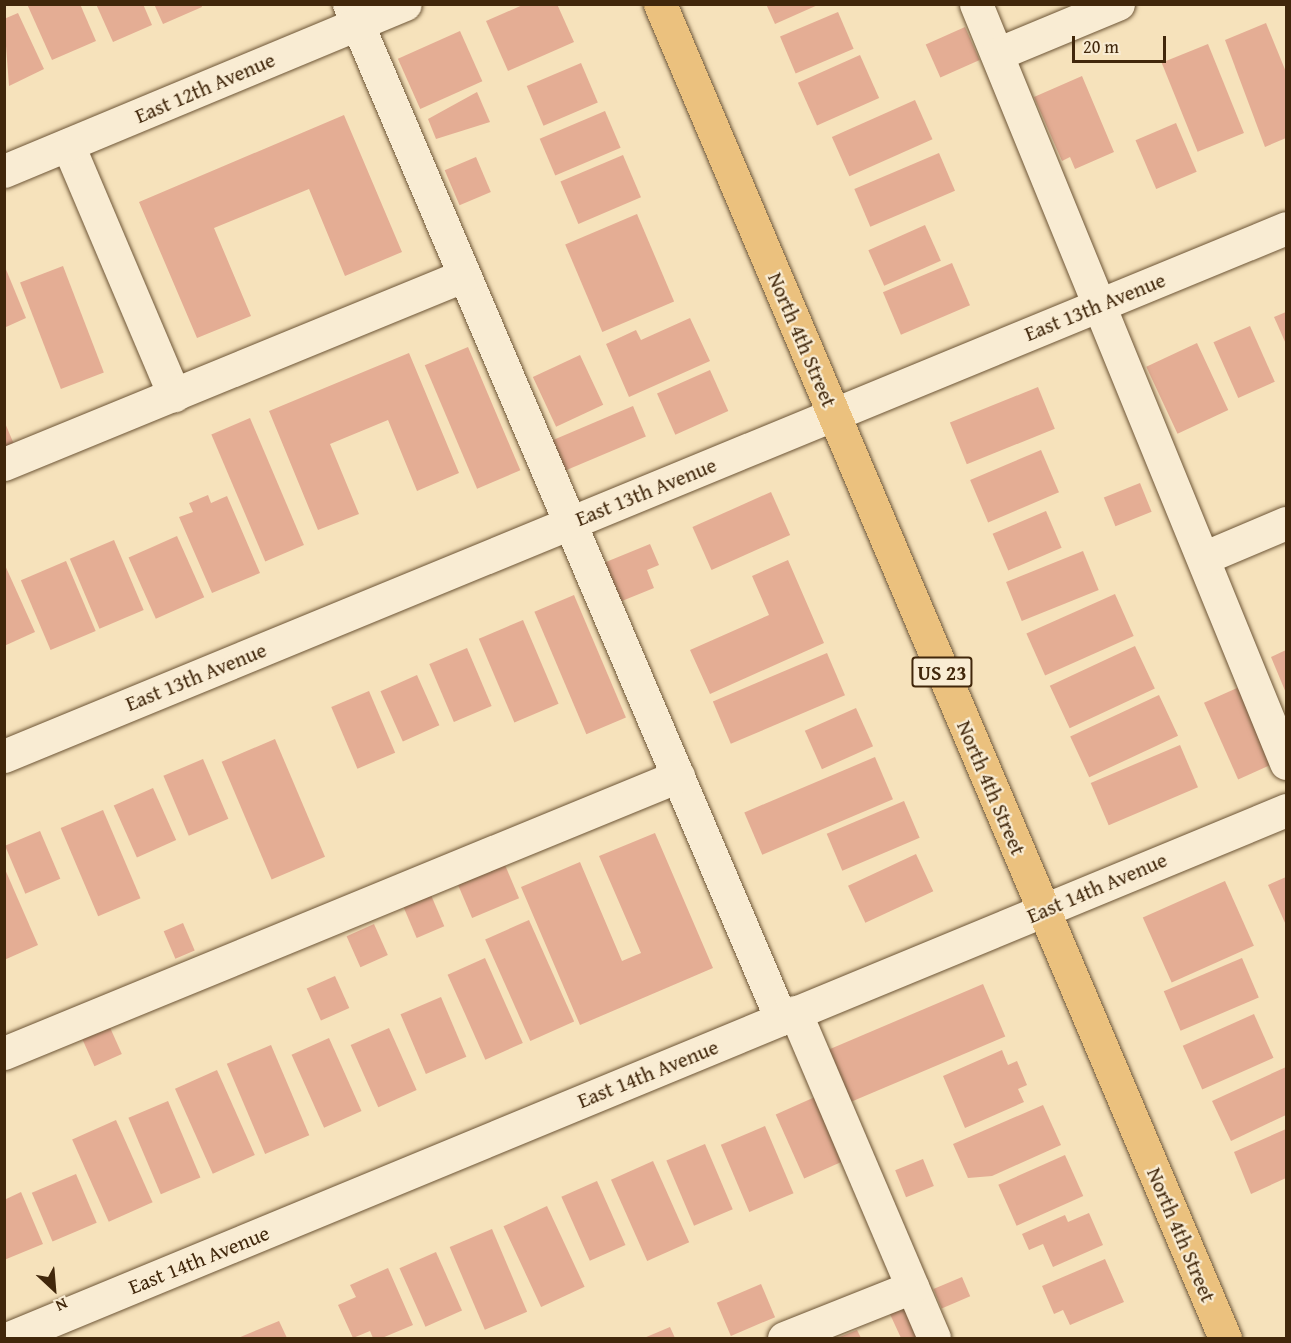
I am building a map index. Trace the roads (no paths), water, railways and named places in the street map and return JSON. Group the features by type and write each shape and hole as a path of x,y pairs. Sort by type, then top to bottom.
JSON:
{"main road":[{"name":"North 4th Street","path":"660,4 1225,1338"}],"street":[{"name":"East 12th Avenue","path":"4,171 68,145 354,14 405,4"},
{"path":"976,4 1287,763"},
{"path":"997,54 1118,4"},
{"path":"354,14 678,776 934,1338"},
{"path":"68,145 174,395"},
{"name":"East 13th Avenue","path":"4,756 1287,228"},
{"path":"4,464 464,275"},
{"path":"1203,558 1287,523"},
{"path":"4,1053 678,776"},
{"name":"East 14th Avenue","path":"9,1338 1287,810"},
{"path":"784,1338 912,1287"}]}
